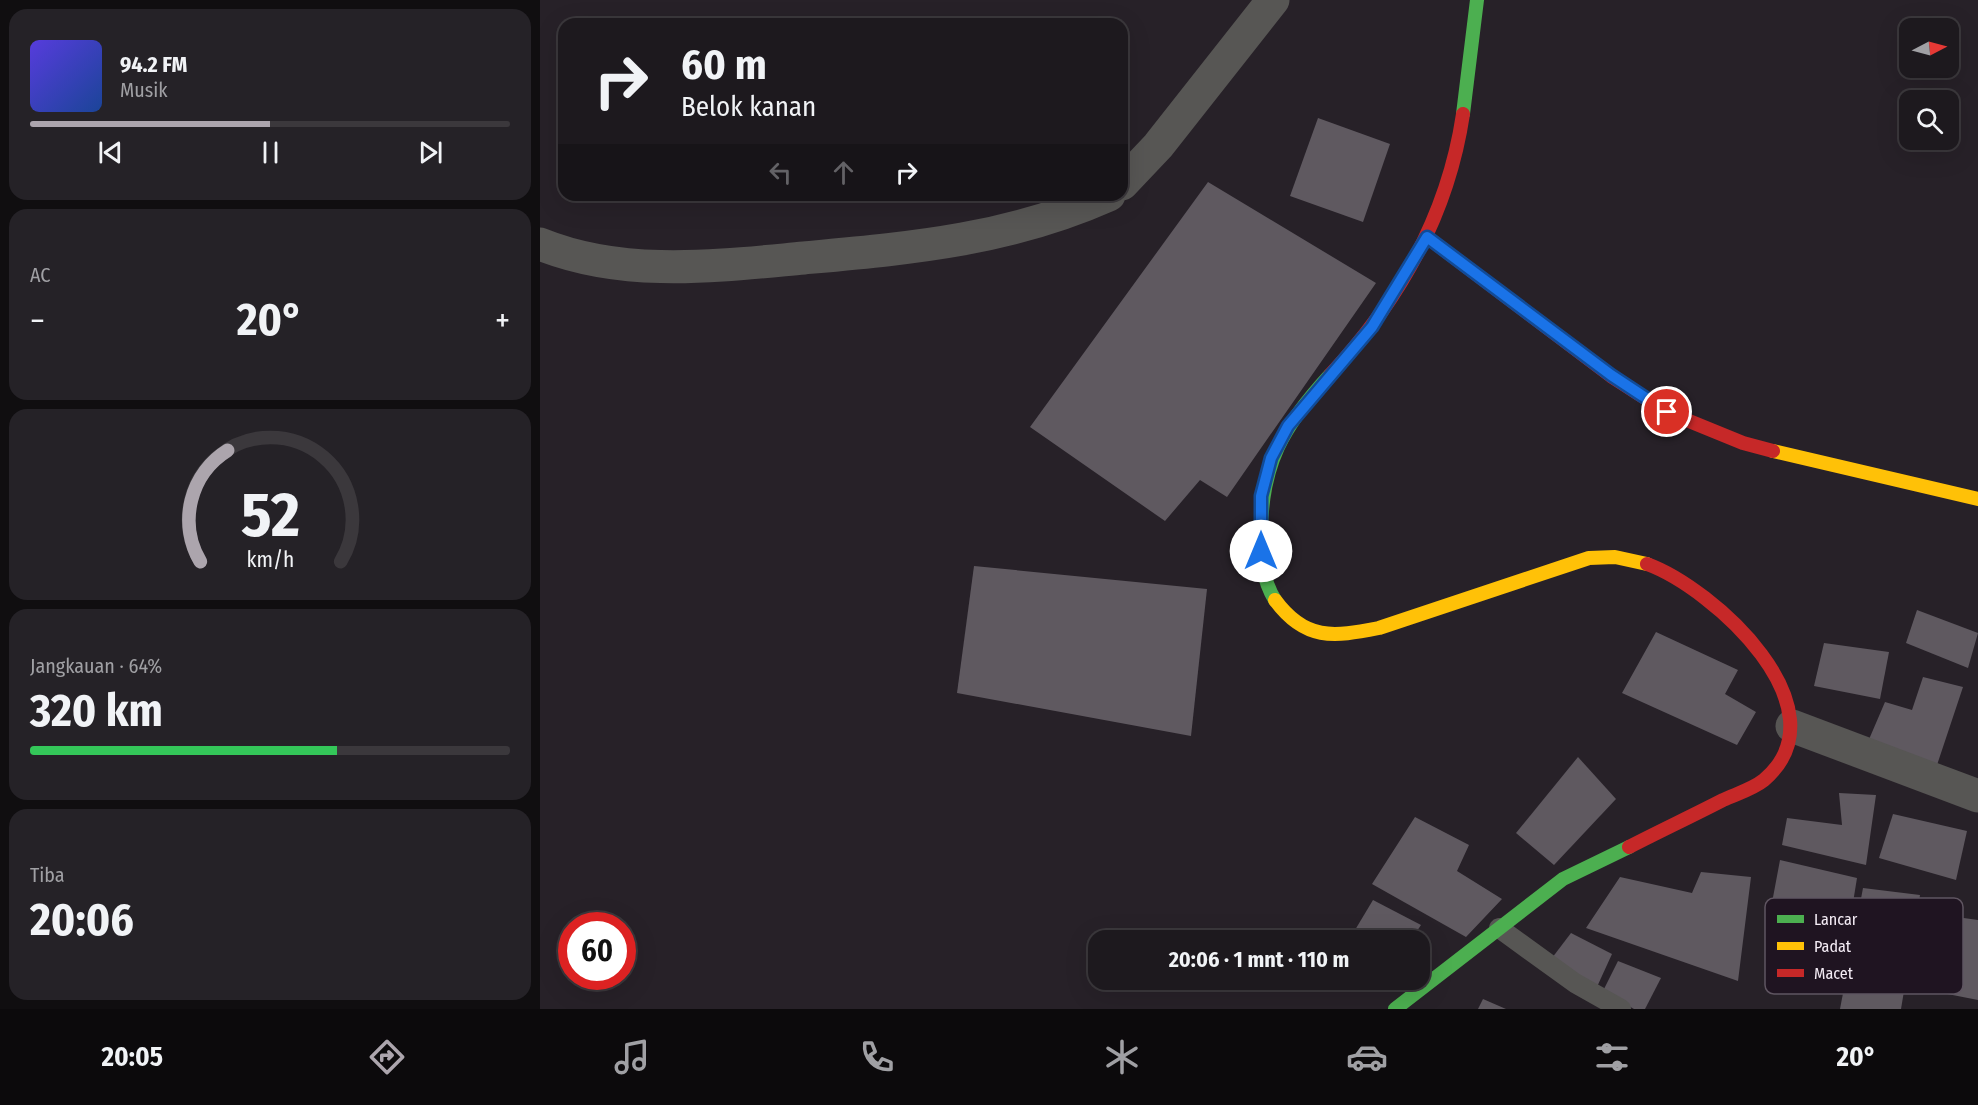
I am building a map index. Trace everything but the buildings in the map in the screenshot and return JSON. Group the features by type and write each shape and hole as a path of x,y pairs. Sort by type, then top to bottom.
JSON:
{"main road":[{"path":"1395,1009 1563,879 1763,780 1784,755 1792,726 1786,701 1774,674 1741,627 1716,604 1687,583 1664,570 1636,562 1616,557 1589,558 1379,628 1323,636 1303,629 1283,613 1267,590 1261,569 1261,496 1271,458 1288,426 1372,327 1427,237 1447,192 1458,141 1477,0"},
{"path":"1427,237 1611,375 1667,412 1743,443 1978,499"}],"street":[{"path":"1128,178 1158,146 1273,0"},
{"path":"540,244 560,252 616,266 724,266 933,246 1054,218 1095,201"},
{"path":"1792,726 1978,796"}],"lane":[{"path":"1498,928 1575,983 1621,1009"}],"traffic: fast":[{"path":"1463,114 1477,0"},
{"path":"1275,600 1265,576 1261,534 1262,509 1270,466 1278,447 1299,412 1330,375"},
{"path":"1395,1009 1563,879 1629,847"}],"traffic: slow":[{"path":"1773,451 1978,499"},
{"path":"1275,600 1297,623 1309,629 1321,633 1348,633 1379,628 1589,558 1615,557 1647,564"}],"traffic: jam":[{"path":"1330,375 1378,317 1417,255 1446,187 1463,114"},
{"path":"1427,237 1611,376 1667,412 1743,443 1773,451"},
{"path":"1629,847 1750,789 1764,780 1786,751 1790,720 1781,687 1761,654 1735,624 1705,598 1674,577 1647,564"}],"route":[{"path":"1261,551 1261,496 1271,458 1288,426 1372,327 1427,237 1611,375 1667,412"}]}
